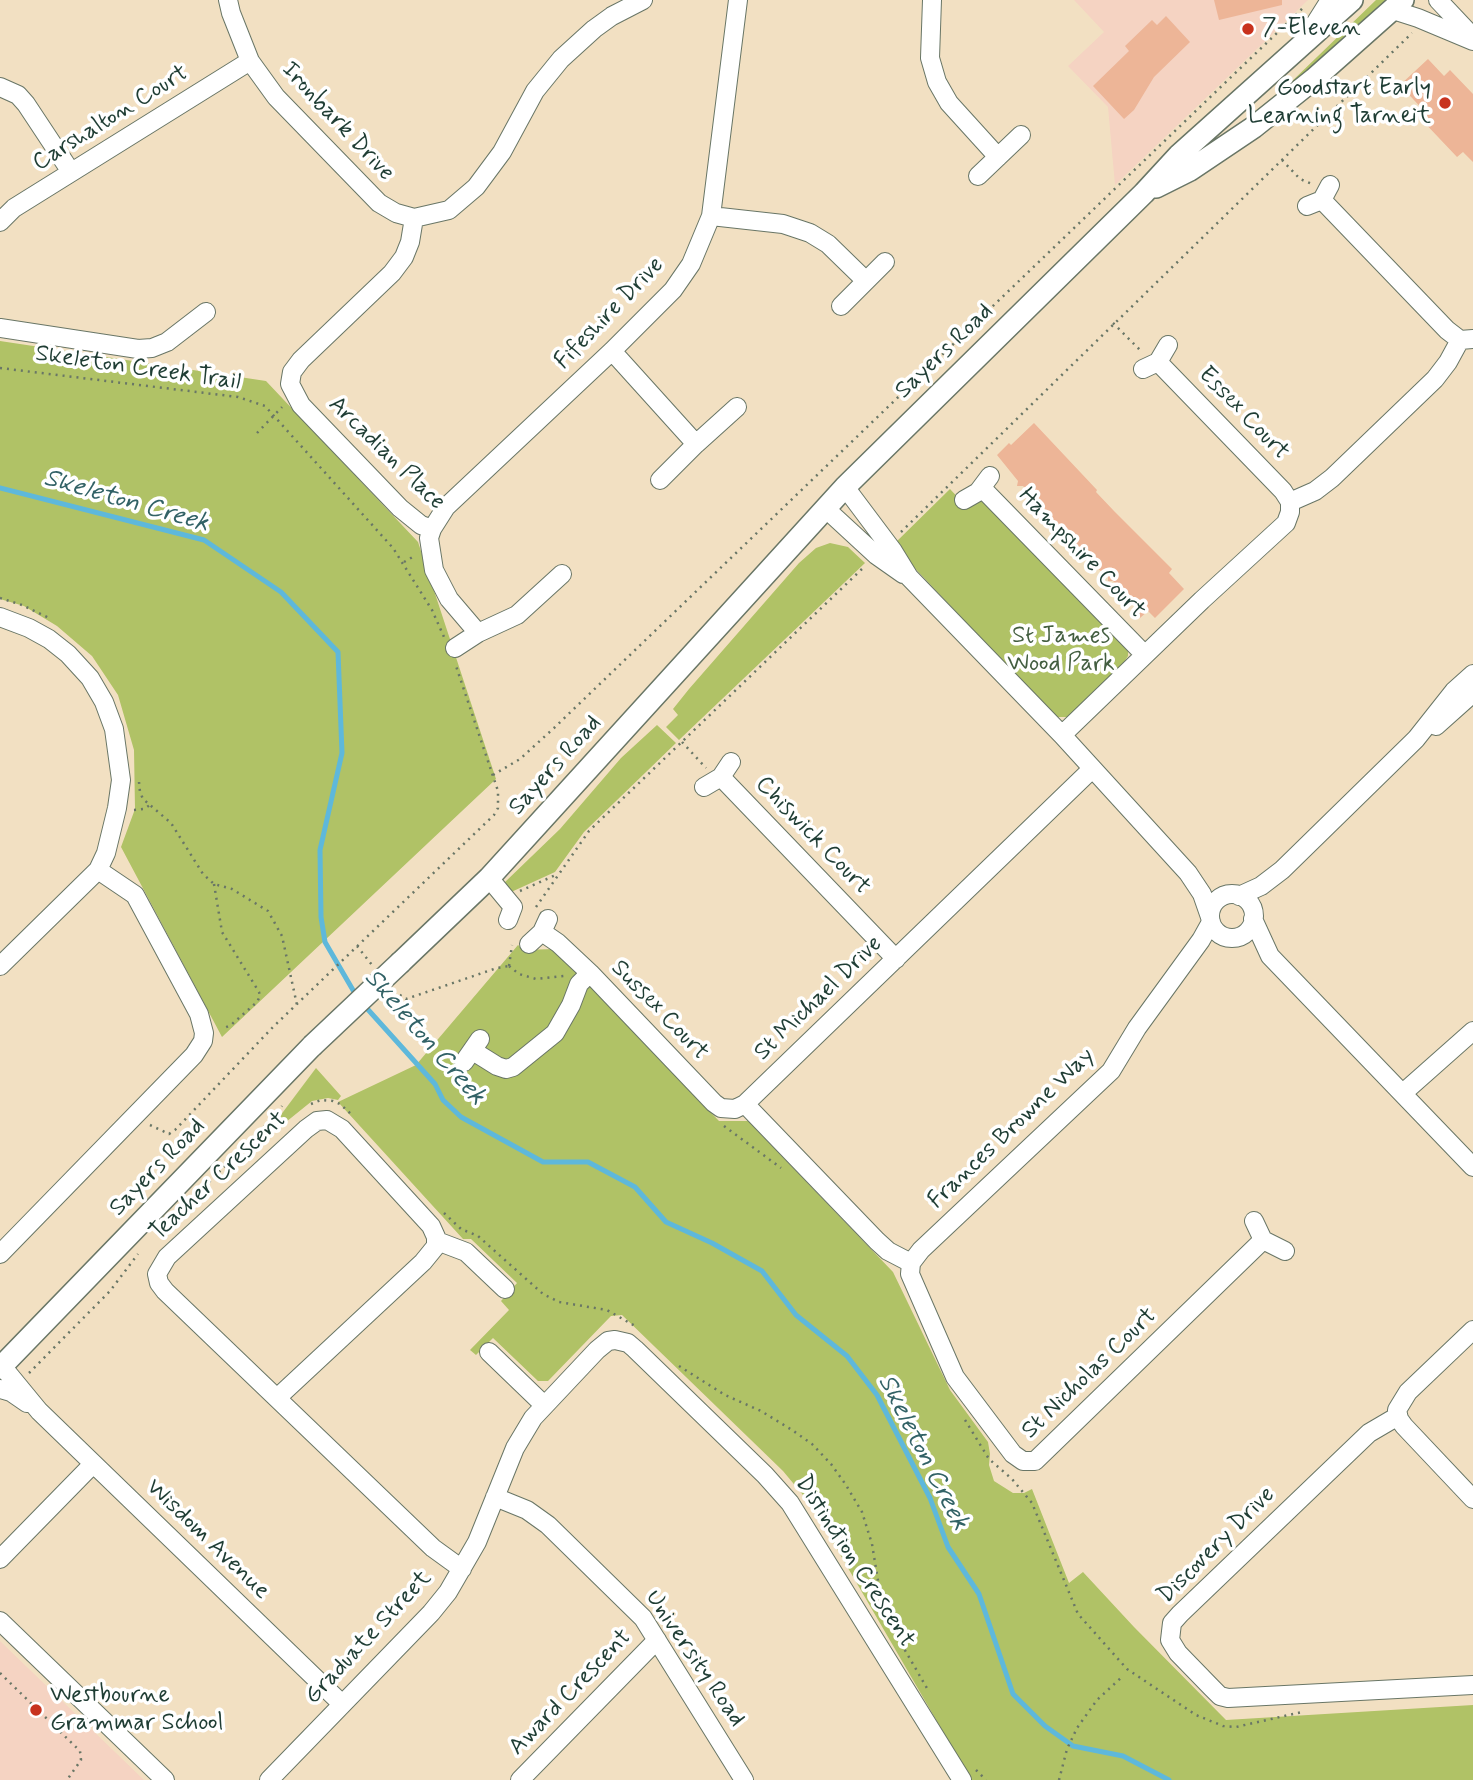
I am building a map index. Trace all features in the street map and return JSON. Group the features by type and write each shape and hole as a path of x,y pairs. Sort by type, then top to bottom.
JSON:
{"main road":[{"name":"Sayers Road","path":"1,1367 312,1046 489,878 845,487 1179,155 1352,0"},
{"name":"Sayers Road","path":"1150,186 1190,170 1254,127 1314,79 1398,5"}],"street":[{"name":"Ironbark Drive","path":"228,0 250,61 276,97 379,203 396,213 414,218"},
{"path":"292,389 292,372 301,360 393,273 410,242 414,218 449,210 476,187 502,152 535,91 561,59 594,29 643,0"},
{"name":"Fifeshire Drive","path":"432,529 446,507 612,351 673,290 691,264 711,216 738,0"},
{"path":"932,0 930,58 937,82 948,103 998,157"},
{"path":"1302,45 1330,0"},
{"path":"1438,0 1473,39"},
{"path":"1398,5 1418,18 1473,39"},
{"name":"Carshalton Court","path":"0,222 15,208 250,61"},
{"path":"0,87 18,96 26,104 71,173"},
{"path":"978,176 1021,135"},
{"path":"1062,735 1286,523 1290,502 1315,491 1332,478 1435,379 1466,340 1447,330 1321,196"},
{"path":"711,216 783,225 810,233 828,244 866,281"},
{"path":"841,306 885,262"},
{"path":"0,328 138,349 152,348 167,342 206,312"},
{"path":"1151,365 1168,345"},
{"path":"612,351 696,444"},
{"name":"Essex Court","path":"1151,365 1283,491 1290,502"},
{"name":"Arcadian Place","path":"292,389 301,405 400,508 421,525 432,529 429,538 434,569 449,599 478,633"},
{"path":"660,480 737,407"},
{"name":"Hampshire Court","path":"964,500 986,482 1145,655"},
{"path":"845,487 882,550"},
{"path":"825,508 882,550 1062,735 1188,873 1202,894 1210,920 1217,932 1270,956"},
{"path":"452,651 478,633 517,615 562,574"},
{"path":"0,966 98,870 106,853 121,780 114,729 104,702 90,678 68,654 29,628 1,619"},
{"path":"1210,920 1217,901 1261,886 1282,870 1416,739 1454,691 1473,674"},
{"path":"1416,739 1433,728 1473,693"},
{"name":"St Michael Drive","path":"745,1104 1092,769"},
{"name":"Chiswick Court","path":"718,777 896,959"},
{"path":"0,1254 194,1055 200,1047 204,1033 199,1014 135,895 98,870"},
{"path":"1230,938 1249,930 1253,916 1282,870"},
{"path":"1188,873 1210,886 1248,902 1270,956 1473,1167"},
{"path":"489,878 513,907 508,920"},
{"name":"Frances Browne Way","path":"911,1263 921,1250 1111,1071 1137,1028 1189,957 1210,920"},
{"name":"Sussex Court","path":"533,929 558,943 590,973 714,1103 726,1110 745,1104"},
{"name":"Frances Browne Way","path":"1189,957 1206,945 1230,938"},
{"path":"472,1051 497,1066 506,1069 513,1067 555,1033 579,984 590,973"},
{"path":"1403,1093 1473,1031"},
{"path":"745,1104 877,1241 888,1251 911,1263"},
{"name":"Teacher Crescent","path":"437,1241 431,1226 342,1129 323,1119 306,1129 167,1257 157,1274 160,1286 433,1548 463,1569"},
{"path":"1254,1221 1263,1240 1285,1251"},
{"name":"St Nicholas Court","path":"911,1263 910,1274 955,1377 1013,1454 1023,1461 1033,1461 1039,1459 1263,1240"},
{"path":"277,1398 430,1255 437,1241 467,1252 505,1289"},
{"path":"1473,1330 1408,1392 1398,1406 1398,1416 1413,1436 1473,1499"},
{"name":"Graduate Street","path":"269,1780 431,1613 448,1592 477,1542 515,1448 544,1405 603,1344 615,1340"},
{"name":"Distinction Crescent","path":"615,1340 628,1343 635,1349 765,1475 790,1503 962,1780"},
{"path":"489,1352 544,1405"},
{"name":"Wisdom Avenue","path":"1,1367 39,1411 342,1704"},
{"name":"Wisdom Avenue","path":"0,1390 11,1392 39,1411"},
{"name":"Discovery Drive","path":"1398,1416 1377,1427 1357,1443 1180,1614 1172,1623 1170,1640 1178,1653 1203,1680 1220,1696 1228,1698 1473,1685"},
{"path":"0,1559 93,1464"},
{"name":"University Road","path":"495,1497 527,1510 548,1525 636,1609 744,1780"},
{"path":"0,1621 165,1780"},
{"name":"Award Crescent","path":"520,1780 657,1640"}],"path":[{"path":"493,775 520,759 554,728 1311,0"},
{"path":"394,991 405,999 509,966 509,956 533,929 559,873 589,831 1412,34 1418,18"},
{"path":"1282,160 1300,179 1312,184 1321,196"},
{"path":"1113,323 1151,365"},
{"name":"Skeleton Creek Trail","path":"0,368 238,397 265,407 393,548 432,610 452,651 499,801 494,815 309,992 198,1103 175,1130 169,1133 160,1131 136,1115"},
{"path":"257,432 274,416 292,389"},
{"path":"0,598 22,605 54,621"},
{"path":"682,742 718,777"},
{"path":"138,772 140,792 144,799 171,823 198,869 214,884 232,889 268,911 282,936 297,1005"},
{"path":"506,897 559,873"},
{"path":"204,1033 231,1025 257,1002 260,996 222,932 214,884"},
{"path":"355,948 379,973"},
{"path":"209,1181 282,1105"},
{"path":"18,1384 110,1291 144,1247"},
{"path":"964,1420 989,1459 1012,1479 1032,1503 1078,1614 1127,1669"},
{"path":"0,1673 80,1751 81,1760 67,1780"},
{"path":"1059,1780 1067,1749 1077,1728 1097,1700 1123,1676"}],"shaded area":[{"path":"1074,0 1308,0 1115,185 1108,107 1068,66 1104,32"},
{"name":"Westbourne Grammar School","path":"0,1641 144,1780 0,1780"}],"green space":[{"path":"1376,0 1387,0 1313,70 1209,148 1288,85"},
{"path":"0,341 266,381 418,542 496,779 222,1037 121,847 135,809 134,750 118,695 92,656 57,626 24,606 0,599"},
{"name":"St James Wood Park","path":"950,489 964,504 984,501 1128,650 1128,656 1121,667 1068,717 1055,717 893,545"},
{"path":"830,543 848,547 865,563 679,740 666,727 678,715 673,709 799,563 816,548"},
{"path":"657,725 676,743 584,832 555,872 509,893 504,883 560,829 621,758"},
{"path":"518,945 524,950 554,949 719,1121 748,1121 893,1272 950,1390 988,1442 989,1465 994,1481 1013,1493 1024,1493 1032,1489 1069,1583 1083,1572 1226,1720 1473,1705 1473,1780 971,1780 803,1495 783,1471 622,1315 611,1316 548,1381 538,1381 493,1338 476,1355 470,1350 509,1310 501,1301 517,1283 471,1239 463,1239 338,1102 416,1065"},
{"path":"316,1068 341,1096 338,1100 328,1098 312,1101 286,1122 280,1116"}],"building":[{"path":"1214,0 1282,0 1282,5 1219,20"},
{"path":"1166,16 1190,42 1154,77 1134,110 1124,119 1093,86 1129,51 1125,46 1152,20 1157,25"},
{"name":"Goodstart Early Learning Tarneit","path":"1428,59 1444,76 1450,70 1473,94 1473,162 1463,152 1457,157 1420,118 1426,113 1400,85"},
{"path":"1034,423 1096,492 1172,569 1169,573 1184,589 1155,618 1148,611 1140,618 1137,606 1123,595 1124,592 1113,581 1108,581 1108,576 1091,564 1081,551 1076,551 1076,546 1067,536 1061,536 1062,530 1039,502 1033,503 1033,497 1023,486 1017,486 1018,481 997,455"}],"waterway":[{"name":"Skeleton Creek","path":"0,488 204,540 281,592 338,652 342,753 320,850 321,917 325,942 357,997"},
{"name":"Skeleton Creek","path":"363,1004 435,1084 443,1100 461,1117 543,1162 588,1162 635,1187 666,1222 712,1243 762,1271 796,1315 847,1356 877,1395 930,1498 948,1547 979,1594 1013,1694 1045,1726 1073,1746 1123,1756 1169,1780"}],"place":[{"name":"7-Eleven","path":"1248,29"},
{"name":"Goodstart Early Learning Tarneit","path":"1445,103"},
{"name":"Westbourne Grammar School","path":"36,1710"}]}
